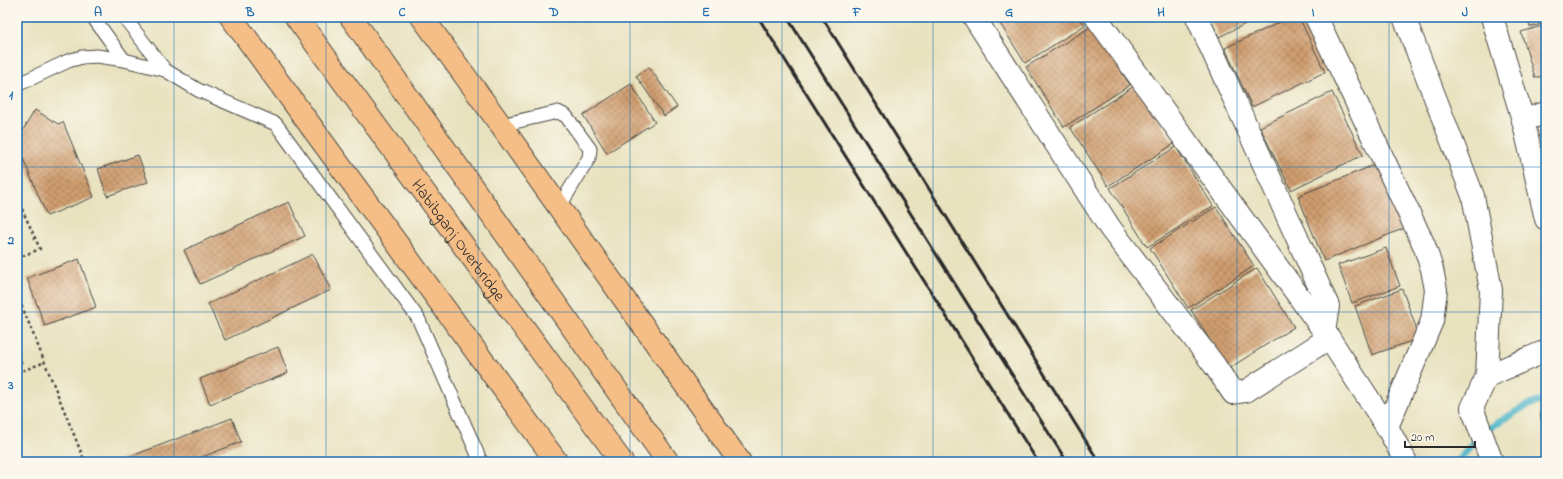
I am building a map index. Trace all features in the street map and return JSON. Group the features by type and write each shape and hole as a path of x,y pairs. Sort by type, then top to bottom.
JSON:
{"main road":[{"path":"231,17 557,462"},
{"name":"Habibganj Overbridge","path":"296,17 622,462"},
{"path":"351,17 668,462"},
{"path":"422,17 501,125 740,462"}],"street":[{"path":"974,17 1110,228 1215,366 1233,394 1246,391 1327,335"},
{"path":"1096,17 1327,335 1387,426 1406,462"},
{"path":"1197,17 1328,306 1327,335"},
{"path":"1316,17 1424,245 1432,269 1436,290 1432,321 1387,426"},
{"path":"1404,17 1473,196 1491,290 1487,376 1472,408 1492,462"},
{"path":"1492,17 1523,120 1546,219"},
{"path":"1523,120 1546,113"},
{"path":"1487,376 1546,351"}],"lane":[{"path":"92,17 124,60"},
{"path":"124,17 165,70"},
{"path":"17,85 68,61 82,57 96,56 124,60 165,70 198,90 276,124 418,318 481,462"},
{"path":"501,125 558,112 566,116 590,149 589,158 559,207"}],"path":[{"path":"17,198 40,248 17,258"},
{"path":"17,294 85,462"},
{"path":"17,373 45,362"}],"building":[{"path":"996,17 1079,17 1085,25 1025,63"},
{"path":"1209,17 1259,17 1219,37"},
{"path":"1291,17 1299,17 1325,72 1252,107 1225,48"},
{"path":"1527,17 1546,17 1546,23 1530,27"},
{"path":"1546,25 1546,75 1535,78 1521,32"},
{"path":"1092,26 1130,85 1064,127 1026,67"},
{"path":"649,67 677,107 664,116 636,76"},
{"path":"631,84 655,122 607,153 583,115"},
{"path":"1136,85 1174,144 1108,186 1070,127"},
{"path":"1332,92 1363,155 1291,190 1260,127"},
{"path":"35,110 58,124 63,122 94,197 47,216 17,144 17,140"},
{"path":"1546,119 1546,140 1540,121"},
{"path":"1176,147 1213,206 1147,247 1110,188"},
{"path":"138,155 148,182 107,196 98,169"},
{"path":"1379,163 1405,228 1324,261 1298,196"},
{"path":"289,202 305,236 200,284 184,250"},
{"path":"1216,207 1254,266 1188,308 1150,248"},
{"path":"1386,248 1400,286 1352,303 1338,265"},
{"path":"313,254 331,290 225,340 208,304"},
{"path":"79,259 96,307 45,326 27,278"},
{"path":"1257,268 1294,327 1228,369 1191,310"},
{"path":"1402,289 1420,338 1372,355 1355,306"},
{"path":"278,347 288,373 210,404 200,379"},
{"path":"17,350 22,363 17,365"},
{"path":"1546,411 1546,436 1545,436 1540,413"},
{"path":"232,418 241,442 189,462 116,462"}],"waterway":[{"path":"1457,462 1483,432 1524,407 1546,399"}],"railway":[{"path":"758,17 1038,462"},
{"path":"787,17 1067,462"},
{"path":"822,17 1099,462"}]}
